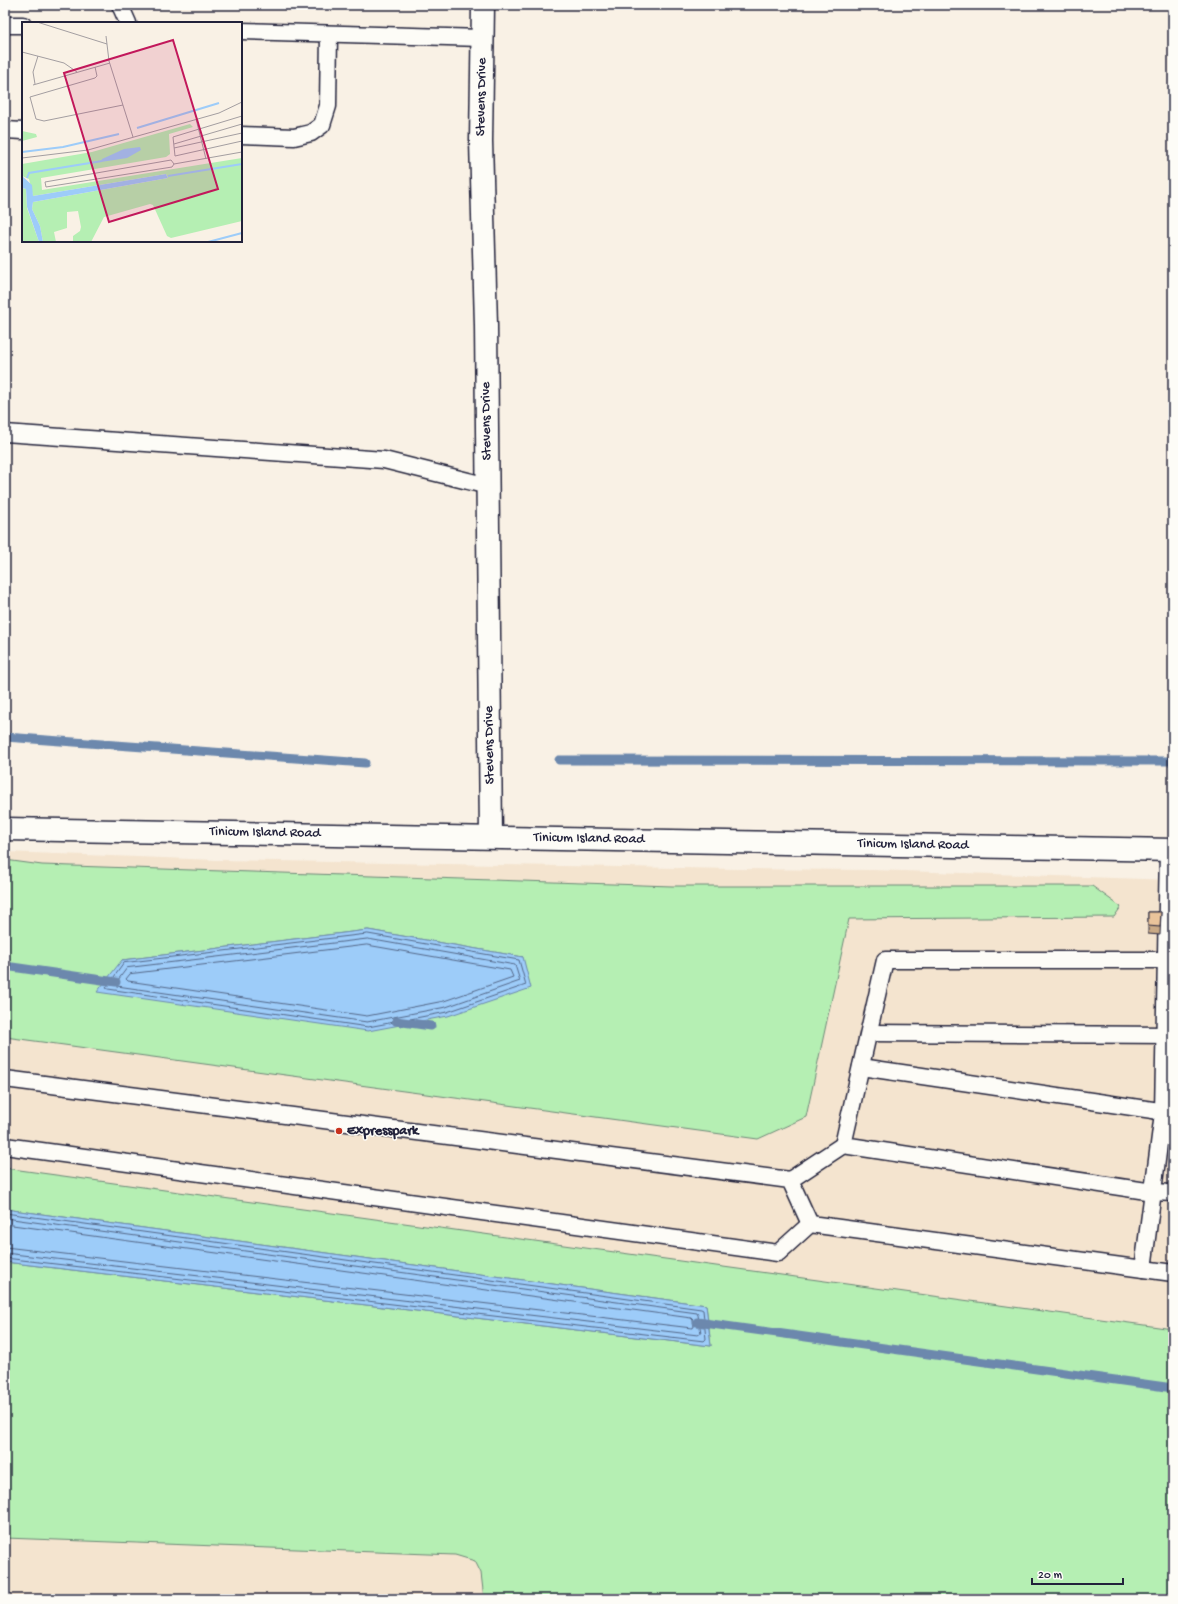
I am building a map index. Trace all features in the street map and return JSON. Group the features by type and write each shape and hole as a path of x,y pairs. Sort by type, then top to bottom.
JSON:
{"street":[{"name":"Stevens Drive","path":"483,5 481,141 486,326 491,837"},
{"name":"Tinicum Island Road","path":"5,829 1171,850"}],"lane":[{"path":"120,5 128,22"},
{"path":"5,25 22,25"},
{"path":"242,31 482,38"},
{"path":"242,135 294,137 311,133 322,125 328,106 329,34"},
{"path":"5,130 22,131"},
{"path":"5,433 384,460 488,486"},
{"path":"1143,1269 1153,1192 1168,1113 1171,850"},
{"path":"843,1145 885,960 1169,960"},
{"path":"869,1033 1169,1035"},
{"path":"861,1066 1168,1113"},
{"path":"5,1079 790,1180 843,1145 1153,1192 1173,1193"},
{"path":"5,1146 778,1253 810,1224 1173,1273"},
{"path":"790,1180 810,1224"}],"shaded area":[{"path":"5,852 217,860 873,870 1173,880 1173,1599 5,1599"}],"green space":[{"path":"5,860 42,865 672,886 1092,886 1121,907 1114,917 849,919 806,1117 758,1139 5,1037","holes":["368,930 523,957 122,960"]},
{"path":"5,1168 1173,1329 1173,1599 484,1599 481,1573 475,1561 455,1555 5,1538 5,1262 711,1346 706,1305 5,1209"}],"water":[{"path":"368,930 523,957 531,988 448,1016 368,1031 97,992 122,960"},
{"path":"5,1209 706,1305 711,1346 5,1262"}],"building":[{"path":"1148,912 1161,912 1160,927 1148,926"}],"waterway":[{"path":"5,737 365,763"},
{"path":"559,760 1173,761"},
{"path":"5,966 116,982"},
{"path":"396,1021 431,1026"},
{"path":"697,1322 1173,1388"}],"place":[{"name":"Expresspark","path":"339,1131"}]}
